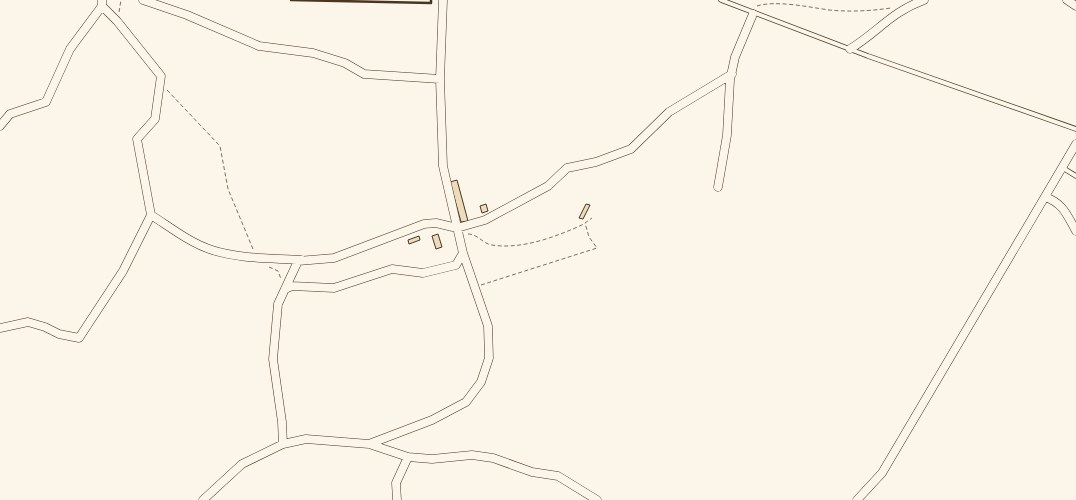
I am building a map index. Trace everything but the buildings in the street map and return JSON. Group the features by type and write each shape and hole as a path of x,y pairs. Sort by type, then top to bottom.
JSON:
{"street":[{"path":"143,0 187,15 259,46 313,53 345,63 364,74 440,79"},
{"path":"370,444 452,410 466,402 486,371 490,344 488,326 463,253 443,166 440,79 443,0"},
{"path":"850,49 869,38 879,26 893,15 924,0"},
{"path":"1067,0 1076,6"},
{"path":"0,126 10,114 46,102 70,49 102,3 161,76 155,119 137,139 151,215 123,271 79,338 59,334 28,322 0,328"},
{"path":"718,186 727,135 735,57 754,14"},
{"path":"151,215 182,235 212,250 259,257 301,260 334,258 424,224 436,223 458,230 485,220 518,204 548,186 568,168 596,162 631,149 669,112 732,74"},
{"path":"857,500 882,473 1076,144"},
{"path":"1045,197 1056,201 1066,210 1076,231"},
{"path":"285,289 292,286 334,288 392,269 432,272 456,264 463,253"},
{"path":"282,444 282,422 273,358 278,304 297,263 301,260"},
{"path":"203,500 242,464 282,444 306,439 370,444 408,457 432,459 472,455 493,458 532,472 558,476 597,500"},
{"path":"398,500 396,483 408,457"}],"lane":[{"path":"721,0 850,49 1076,129"},
{"path":"1062,168 1076,176"}],"path":[{"path":"117,20 121,0"},
{"path":"776,4 779,0"},
{"path":"754,14 758,5 776,4 807,4 827,10 853,11 892,8"},
{"path":"160,80 175,100 220,146 228,189 252,246 269,268 278,271 285,289"},
{"path":"458,230 473,234 491,245 522,244 556,236 592,218"},
{"path":"476,287 597,248 589,237 585,223"}],"wall":[{"path":"291,0 431,3 431,0"}]}
